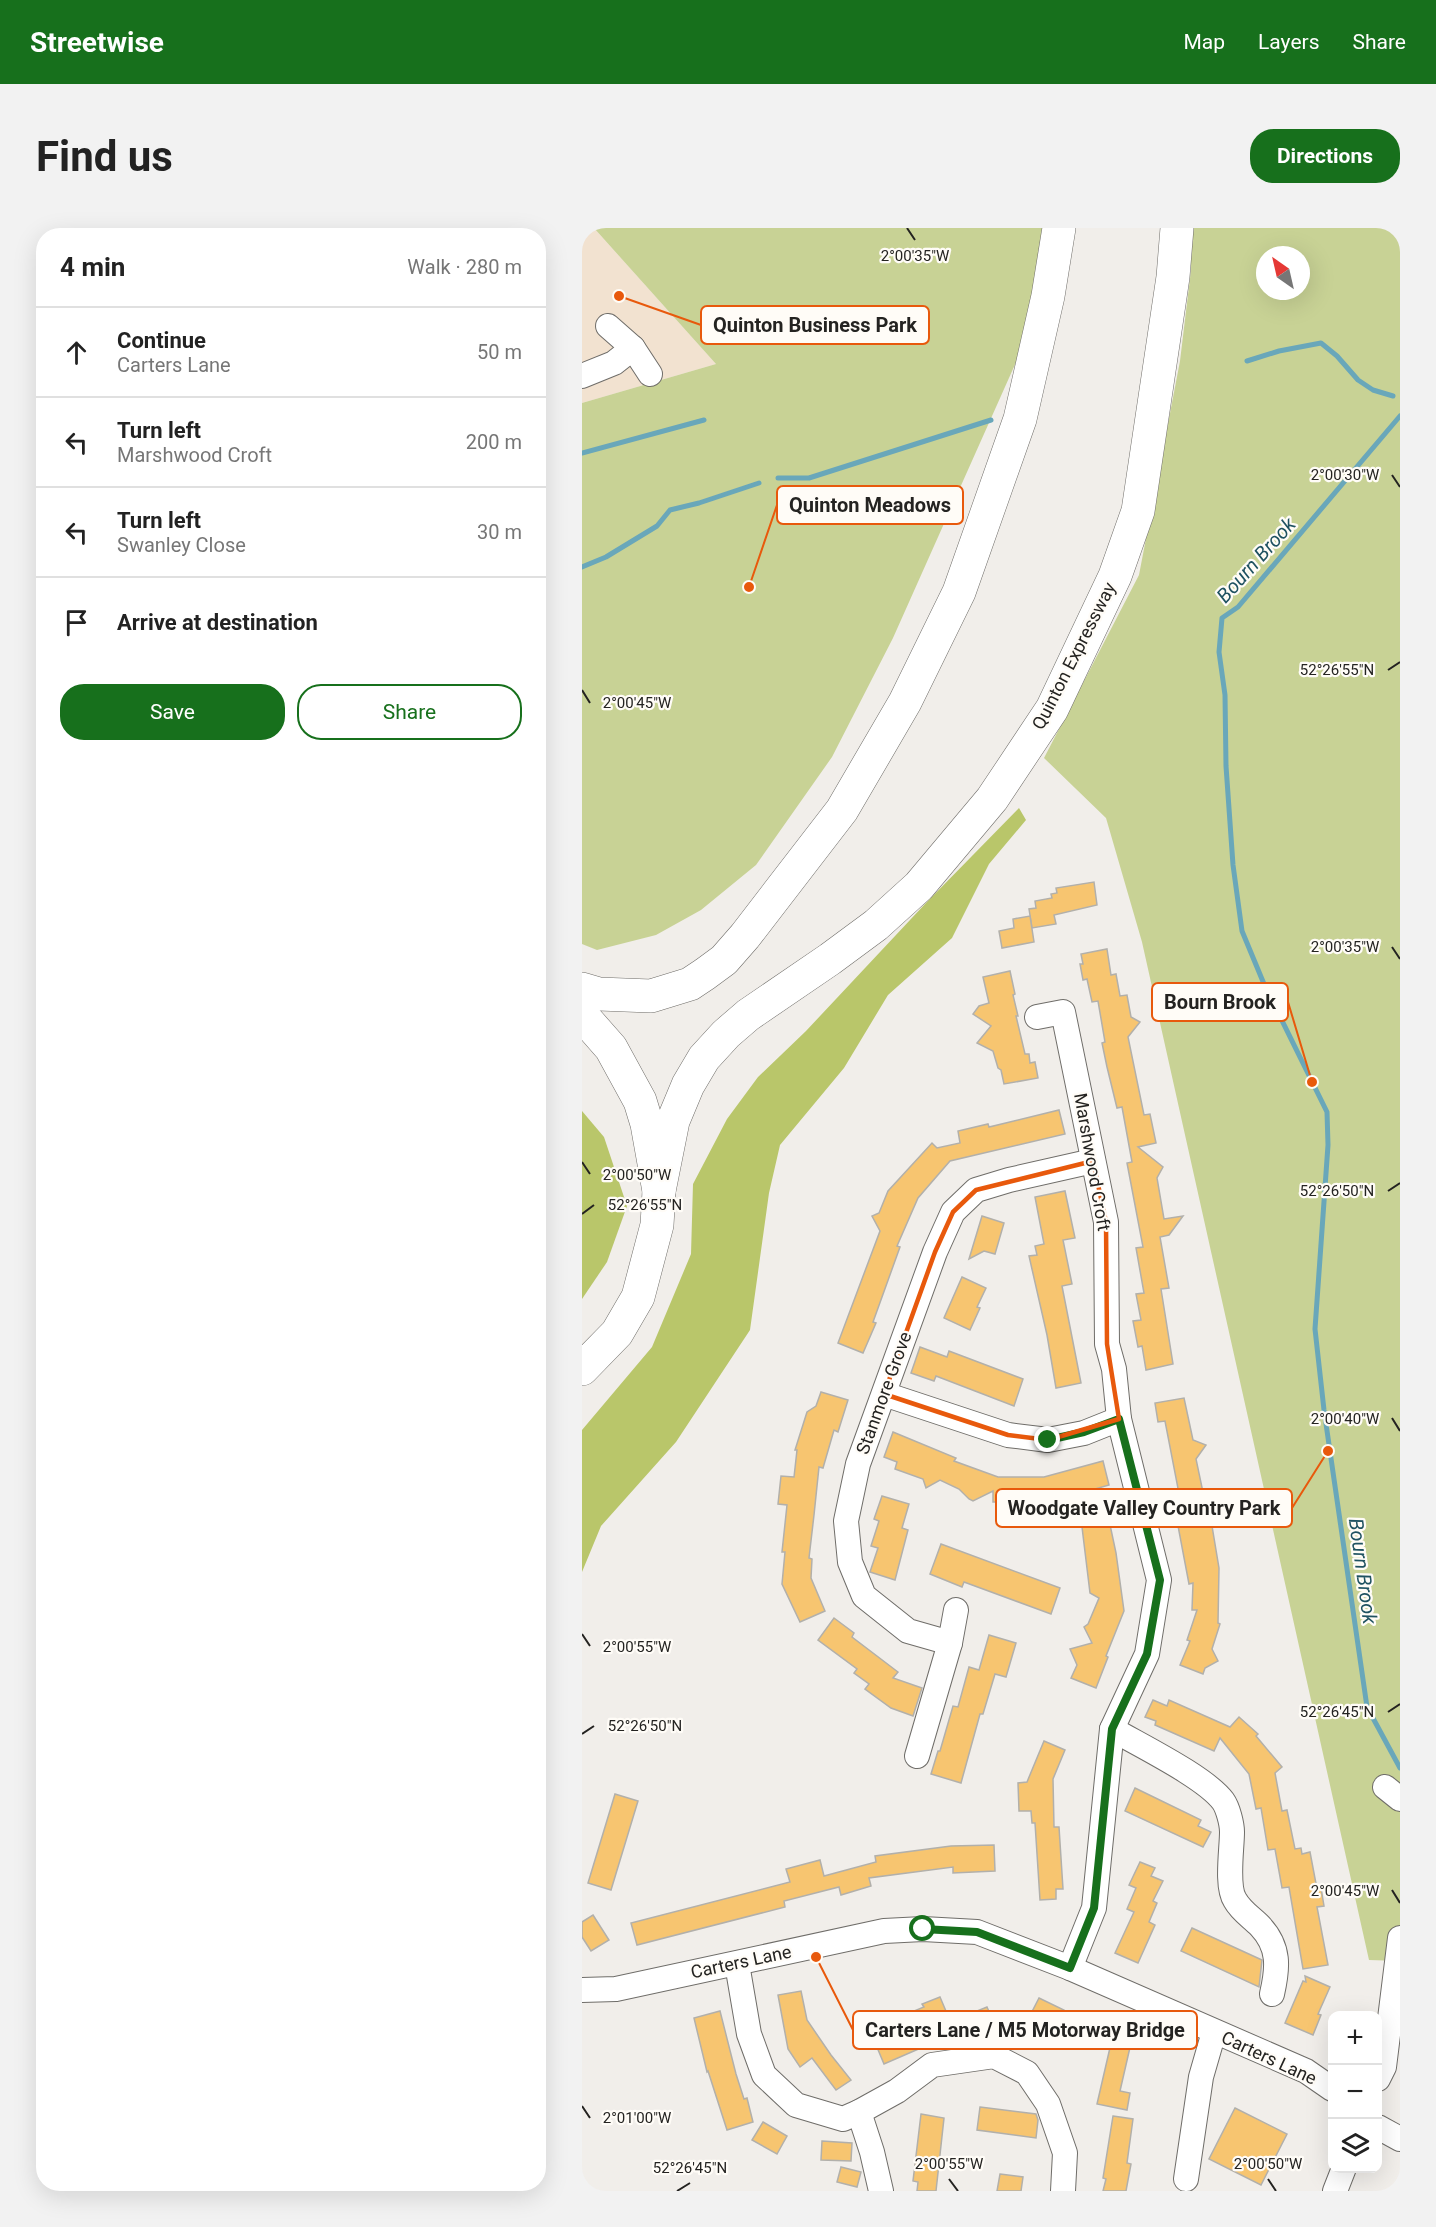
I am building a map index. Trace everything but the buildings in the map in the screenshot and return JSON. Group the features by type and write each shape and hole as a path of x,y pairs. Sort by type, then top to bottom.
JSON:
{"highway":[{"path":"582,989 599,994 651,996 690,984 705,974 724,960 745,936 842,810 905,702 959,592 1020,419 1048,296 1059,228"},
{"name":"Quinton Expressway","path":"659,1191 673,1121 688,1085 704,1058 748,1015 876,925 919,886 992,799 1052,709 1115,576 1138,511 1173,277 1177,228"},
{"path":"582,1015 611,1048 640,1101 647,1124 659,1191 657,1225 638,1297 617,1333 582,1369"}],"street":[{"path":"608,326 633,348 650,374"},
{"path":"582,376 614,363 633,348"},
{"name":"Marshwood Croft","path":"1037,1017 1063,1012 1106,1222 1107,1344 1114,1369 1119,1419 1160,1580 1147,1654 1112,1729 1094,1908 1070,1968"},
{"name":"Stanmore Grove","path":"950,1643 908,1631 864,1596 850,1562 846,1521 858,1464 935,1252 953,1212 976,1190 1093,1161"},
{"path":"884,1394 1008,1435 1048,1440 1084,1432 1119,1419"},
{"path":"917,1756 950,1643 957,1610"},
{"path":"1112,1729 1206,1785 1224,1803 1232,1828 1231,1887 1233,1898 1247,1917 1260,1926 1277,1954 1277,1974 1272,1994"},
{"name":"Carters Lane","path":"582,1990 616,1989 884,1932 923,1929 977,1932 1070,1968 1306,2071 1328,2087"},
{"path":"1382,2070 1400,1938"},
{"path":"737,1964 749,2034 764,2075 796,2105 843,2119 897,2091 932,2065 994,2056 1027,2073 1048,2104 1065,2153 1063,2191"},
{"path":"1186,2179 1202,2077 1214,2032"},
{"path":"859,2112 881,2191"},
{"path":"1382,2130 1400,2139"},
{"path":"1335,2191 1342,2173"}],"highlighted area":[{"path":"1093,1161 1106,1222 1107,1344 1119,1419 1048,1440 1008,1435 884,1394 935,1252 953,1212 976,1190"}],"shaded area":[{"path":"582,228 594,228 716,364 582,403"}],"green space":[{"path":"594,228 1043,228 1025,342 893,638 832,757 756,865 701,910 656,935 597,950 582,944 582,403 716,364"},
{"path":"1190,228 1400,228 1400,1961 1369,1960 1142,942 1106,818 1044,758 1139,575 1180,361 1191,270"},
{"path":"1019,808 1026,820 989,864 952,938 888,995 844,1068 780,1145 769,1193 750,1330 676,1442 601,1526 582,1572 582,1430 652,1347 691,1254 693,1184 727,1119 758,1077 806,1031"},
{"path":"582,1111 604,1137 627,1206 607,1262 582,1299"}],"waterway":[{"path":"1247,361 1279,351 1321,343 1337,356 1358,380 1373,390 1393,396"},
{"name":"Bourn Brook","path":"1400,416 1238,607 1222,618 1219,652 1225,695 1226,766 1233,865 1242,931 1264,984 1327,1112 1328,1145 1315,1329 1324,1410 1367,1707 1400,1768"},
{"path":"582,453 704,420"},
{"path":"778,478 809,478 991,420"},
{"path":"582,567 606,557 657,526 670,510 759,483"}],"place":[{"name":"Quinton Business Park","path":"619,296"},
{"name":"Quinton Meadows","path":"749,587"},
{"name":"Bourn Brook","path":"1312,1082"},
{"name":"Woodgate Valley Country Park","path":"1328,1451"},
{"name":"Carters Lane / M5 Motorway Bridge","path":"816,1957"}],"route":[{"path":"923,1929 977,1932 1070,1968 1094,1908 1112,1729 1147,1654 1160,1580 1119,1419 1084,1432 1048,1440"}]}
